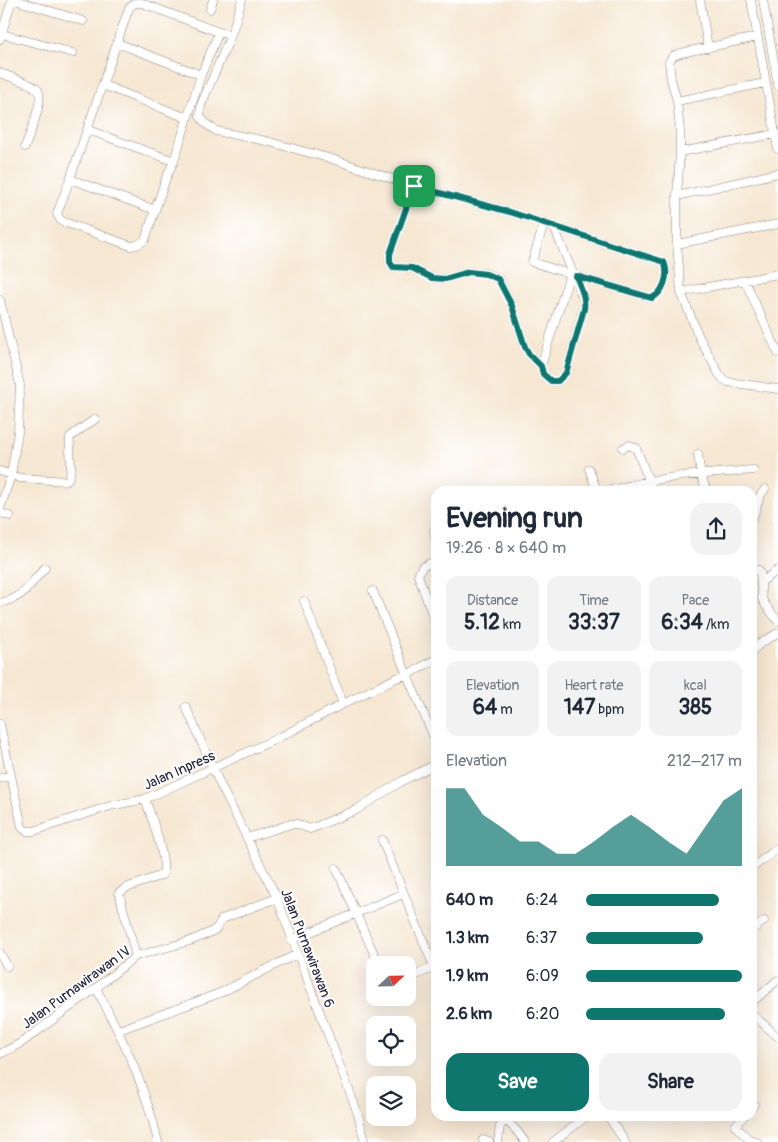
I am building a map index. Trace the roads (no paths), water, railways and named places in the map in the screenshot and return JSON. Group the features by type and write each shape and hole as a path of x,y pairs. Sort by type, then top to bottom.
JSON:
{"street":[{"path":"73,53 1,36 13,0 83,21"},
{"path":"242,0 231,35 201,104 200,116 205,123 216,131 266,141 332,159 414,186 487,206 544,224 554,228 664,262 666,276 658,295 652,298 532,262 544,224"},
{"path":"700,0 708,48"},
{"path":"751,0 778,150"},
{"path":"763,0 776,63 778,85"},
{"path":"219,32 201,75 174,161 145,240 137,245 124,244 65,224 58,218 59,204 88,130 129,8 135,3 142,3 231,35"},
{"path":"757,37 673,56 669,62 677,101 680,152 677,196 677,244 681,292 699,337 719,374 728,382 778,390"},
{"path":"117,43 201,75"},
{"path":"763,66 776,63"},
{"path":"0,73 36,88 40,94 40,102 25,147"},
{"path":"677,101 765,83"},
{"path":"103,85 187,118"},
{"path":"88,130 174,161"},
{"path":"680,152 775,134"},
{"path":"677,196 778,173"},
{"path":"70,179 155,210"},
{"path":"414,186 390,254 390,262 393,267 412,268 432,278 445,279 469,272 486,274 498,279 512,306 529,354 541,366 543,374 551,381 558,381 566,373 585,303 554,228"},
{"path":"677,244 778,224"},
{"path":"681,292 778,274"},
{"path":"541,366 573,275"},
{"path":"745,281 778,353"},
{"path":"0,300 20,385 18,432 11,475 0,509"},
{"path":"0,471 20,478 66,481 69,479 71,465 70,436 95,419"},
{"path":"623,448 629,445 636,448 651,486"},
{"path":"698,454 701,476 705,486"},
{"path":"589,469 595,486"},
{"path":"630,486 682,476 701,476 753,470"},
{"path":"757,505 765,489"},
{"path":"0,512 10,516"},
{"path":"431,562 422,567 418,575 431,611"},
{"path":"0,603 18,597 30,588 46,568"},
{"path":"757,570 759,570 764,603 778,620"},
{"path":"761,582 778,570"},
{"path":"373,591 431,730"},
{"path":"304,601 343,704"},
{"path":"757,647 778,633"},
{"name":"Jalan Inpress","path":"0,724 22,826 26,831 34,831 110,806 145,799 280,737 431,661"},
{"name":"Jalan Purnawirawan 6","path":"186,707 220,784 277,898 358,1114 365,1142"},
{"path":"247,838 291,824 297,824 310,830 356,810 402,781 431,766"},
{"path":"0,778 10,776"},
{"path":"136,956 120,893 126,888 162,875 164,871 161,850 145,799"},
{"path":"382,840 431,958"},
{"path":"757,864 778,848"},
{"path":"336,868 375,956"},
{"path":"292,940 403,894"},
{"name":"Jalan Purnawirawan IV","path":"0,1054 21,1043 136,956 209,934 216,929 222,920 277,898"},
{"path":"757,926 764,921"},
{"path":"0,953 7,966"},
{"path":"119,1030 220,993 297,954"},
{"path":"416,975 431,969"},
{"path":"757,998 778,980"},
{"path":"96,988 119,1030 142,1087 158,1142"},
{"path":"757,1018 778,1037"},
{"path":"498,1142 500,1126 505,1121"},
{"path":"507,1121 525,1142"},
{"path":"553,1142 580,1121"},
{"path":"611,1121 625,1142"},
{"path":"740,1121 735,1126 752,1142"}]}
